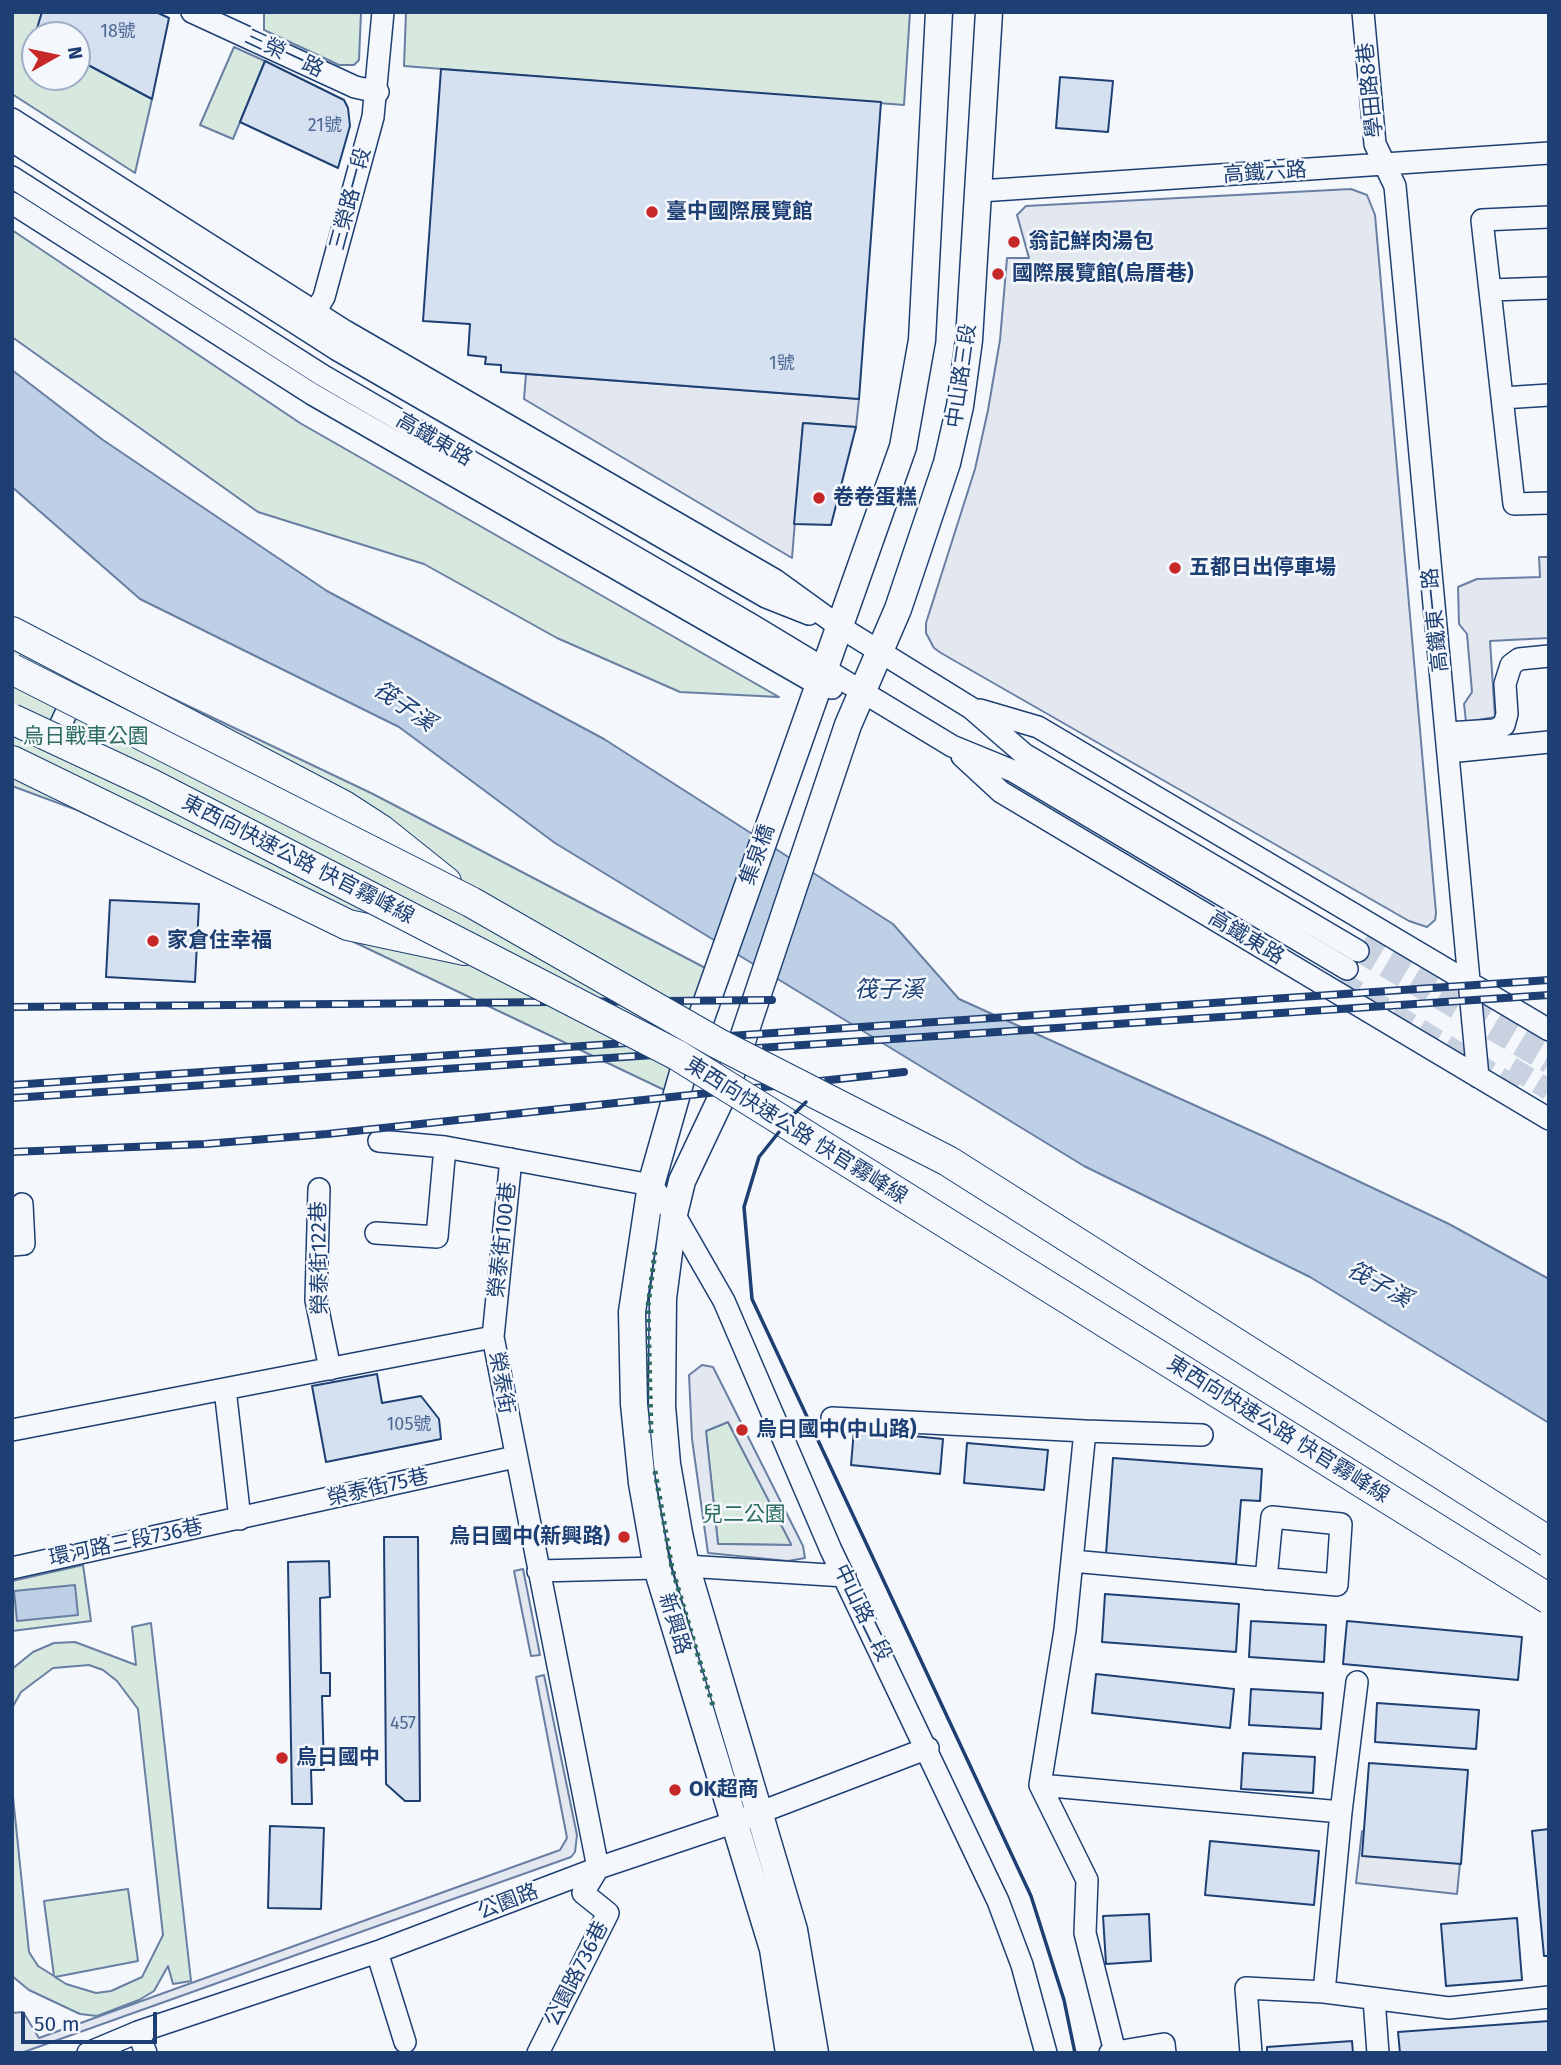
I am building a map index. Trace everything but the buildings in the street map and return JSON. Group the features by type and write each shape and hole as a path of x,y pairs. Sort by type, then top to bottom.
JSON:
{"highway":[{"path":"12,632 344,806 381,830 471,902"},
{"name":"東西向快速公路 快官霧峰線","path":"12,670 471,902 717,1043 948,1161 1549,1542"},
{"name":"東西向快速公路 快官霧峰線","path":"12,719 163,790 677,1055 1549,1599"},
{"path":"12,761 348,925 472,951"}],"main road":[{"name":"中山路三段","path":"818,686 885,506 903,447 916,386 927,279 939,12"},
{"name":"中山路三段","path":"849,722 880,652 928,525 957,417 969,340 989,12"},
{"name":"集泉橋","path":"691,1045 818,686"},
{"name":"集泉橋","path":"674,1214 682,1181 727,1086 849,722"},
{"path":"651,1185 691,1045"},
{"name":"新興路","path":"651,1185 641,1234 632,1312 634,1404 642,1483 657,1569 747,1817 794,1930 815,2053"},
{"name":"新興路","path":"674,1214 663,1298 662,1406 667,1464 686,1566 747,1817 773,1949 789,2053"}],"street":[{"name":"三榮一路","path":"191,12 355,88 378,92"},
{"name":"三榮路一段","path":"278,373 324,296 378,92 383,12"},
{"name":"學田路8巷","path":"1363,12 1375,144 1385,166"},
{"name":"高鐵東路","path":"12,119 309,321"},
{"name":"高鐵東路","path":"12,141 766,597 840,627 971,708 1024,754 1363,944"},
{"name":"高鐵六路","path":"980,191 1549,153"},
{"name":"高鐵東一路","path":"1385,166 1395,186 1397,198 1478,1077"},
{"name":"高鐵東路","path":"12,177 289,355 752,625 818,686"},
{"name":"高鐵東路","path":"12,202 278,373 818,686 862,693 952,746 1013,771 1343,975"},
{"path":"1549,216 1482,220 1514,504 1549,503"},
{"path":"1490,290 1549,288"},
{"path":"1502,398 1549,395"},
{"path":"1448,742 1495,730 1504,725 1507,714 1505,684 1511,665 1519,659 1549,656"},
{"path":"12,682 64,719 356,856 691,1045"},
{"path":"12,706 64,719"},
{"name":"高鐵東路","path":"971,708 1038,727 1549,1030"},
{"path":"1448,742 1549,742"},
{"name":"高鐵東路","path":"952,746 1001,792 1549,1119"},
{"path":"379,1141 445,1147 511,1159"},
{"path":"376,1233 437,1237 445,1147"},
{"name":"榮泰街100巷","path":"493,1337 511,1159 651,1185"},
{"name":"中山路二段","path":"651,1185 674,1214 724,1301 776,1427 998,1901 1022,1965 1046,2053"},
{"name":"榮泰街122巷","path":"319,1189 316,1300 330,1369"},
{"path":"12,1245 24,1244 22,1204"},
{"name":"榮泰街","path":"12,1430 493,1337 598,1868"},
{"path":"225,1389 240,1519"},
{"path":"832,1418 1202,1435"},
{"path":"1085,1431 1065,1630 1040,1785 1087,1880 1085,1933 1113,2052 1164,2044 1164,2053"},
{"name":"榮泰街75巷","path":"240,1519 515,1457"},
{"path":"1072,1561 1266,1579 1337,1585 1341,1524 1272,1517 1266,1579"},
{"name":"環河路三段736巷","path":"12,1568 240,1519"},
{"path":"686,1566 845,1576"},
{"path":"538,1571 657,1569"},
{"path":"1324,1992 1341,1812 1357,1682"},
{"name":"公園路","path":"88,2053 138,2032 377,1951 598,1868 747,1817 928,1748"},
{"path":"1040,1785 1341,1812"},
{"name":"公園路736巷","path":"538,2053 608,1913 583,1893 598,1868"},
{"path":"377,1951 405,2042"},
{"path":"1251,2053 1246,1988 1324,1992 1449,2008 1549,1997"},
{"path":"1374,1998 1378,2053"},
{"path":"138,2032 146,2053"}],"green space":[{"path":"12,12 42,12 39,21 21,21 21,91 91,91 91,66 152,99 135,173 12,94"},
{"path":"264,12 361,12 359,60 354,65 339,65 264,30"},
{"path":"406,12 910,12 904,105 404,66"},
{"path":"234,47 265,61 233,139 200,125"},
{"path":"12,230 300,423 779,697 680,692 557,638 424,564 258,512 12,337"},
{"name":"烏日戰車公園","path":"12,622 373,794 713,972 679,1097 77,810 12,786"},
{"name":"兒二公園","path":"728,1422 792,1545 718,1544 706,1431"},
{"path":"83,1565 91,1621 12,1631 12,1581"},
{"path":"151,1623 191,1981 173,1984 168,1966 154,1991 139,2000 97,2016 80,2014 29,1990 12,1976 12,1787 29,1952 38,1966 54,1976 44,1901 128,1889 138,1961 55,1977 66,1984 96,1993 111,1991 142,1977 163,1935 138,1709 117,1681 103,1670 89,1665 53,1668 21,1692 12,1708 12,1669 33,1652 54,1643 75,1642 136,1665 132,1627"}],"shaded area":[{"name":"五都日出停車場","path":"1351,189 1367,195 1375,215 1436,913 1435,920 1427,927 1409,921 941,653 934,648 926,633 926,623 975,469 988,410 1000,340 1007,258 1029,258 1017,215 1026,206"},
{"path":"526,374 859,399 856,427 803,423 792,558 524,399"},
{"path":"1539,557 1549,557 1549,638 1490,641 1495,717 1466,722 1464,704 1472,692 1467,634 1459,624 1458,587 1477,579 1540,577"},
{"path":"702,1365 713,1367 803,1546 805,1558 788,1561 708,1553 692,1439 689,1375","holes":["728,1422 791,1545 718,1544 706,1431"]},
{"path":"523,1569 540,1655 531,1656 514,1571"},
{"path":"544,1675 577,1835 575,1852 571,1857 21,2053 12,2053 12,2013 23,2012 39,2038 560,1850 567,1838 536,1677"},
{"path":"1362,1831 1462,1842 1457,1894 1356,1883"}],"water":[{"name":"筏子溪","path":"12,370 103,440 327,591 604,739 893,924 959,999 1265,1137 1449,1224 1549,1279 1549,1423 1310,1277 1084,1166 555,843 399,727 140,599 12,487"},
{"path":"75,1585 78,1615 17,1621 14,1591"}],"tunnel":[{"path":"1367,936 1549,1044"},
{"path":"1358,951 1549,1063"},
{"path":"1340,981 1524,1092"},
{"path":"1511,1067 1549,1090"}],"railway":[{"path":"12,1085 1549,980"},
{"path":"12,1098 1549,995"},
{"path":"12,1007 772,1000"},
{"path":"12,1152 205,1144 327,1134 904,1072"}],"hedge":[{"path":"651,1433 648,1306 655,1252"},
{"path":"655,1471 672,1568 713,1706"}],"wall":[{"path":"792,1116 806,1102"},
{"path":"779,1132 759,1157 744,1207 752,1299 1031,1896 1064,2000 1075,2053"}],"place":[{"name":"臺中國際展覽館","path":"652,212"},
{"name":"翁記鮮肉湯包","path":"1014,242"},
{"name":"國際展覽館(烏厝巷)","path":"998,274"},
{"name":"卷卷蛋糕","path":"819,498"},
{"name":"五都日出停車場","path":"1175,568"},
{"name":"家倉住幸福","path":"153,941"},
{"name":"烏日國中(中山路)","path":"742,1430"},
{"name":"烏日國中(新興路)","path":"624,1537"},
{"name":"烏日國中","path":"282,1758"},
{"name":"OK超商","path":"675,1790"}]}
